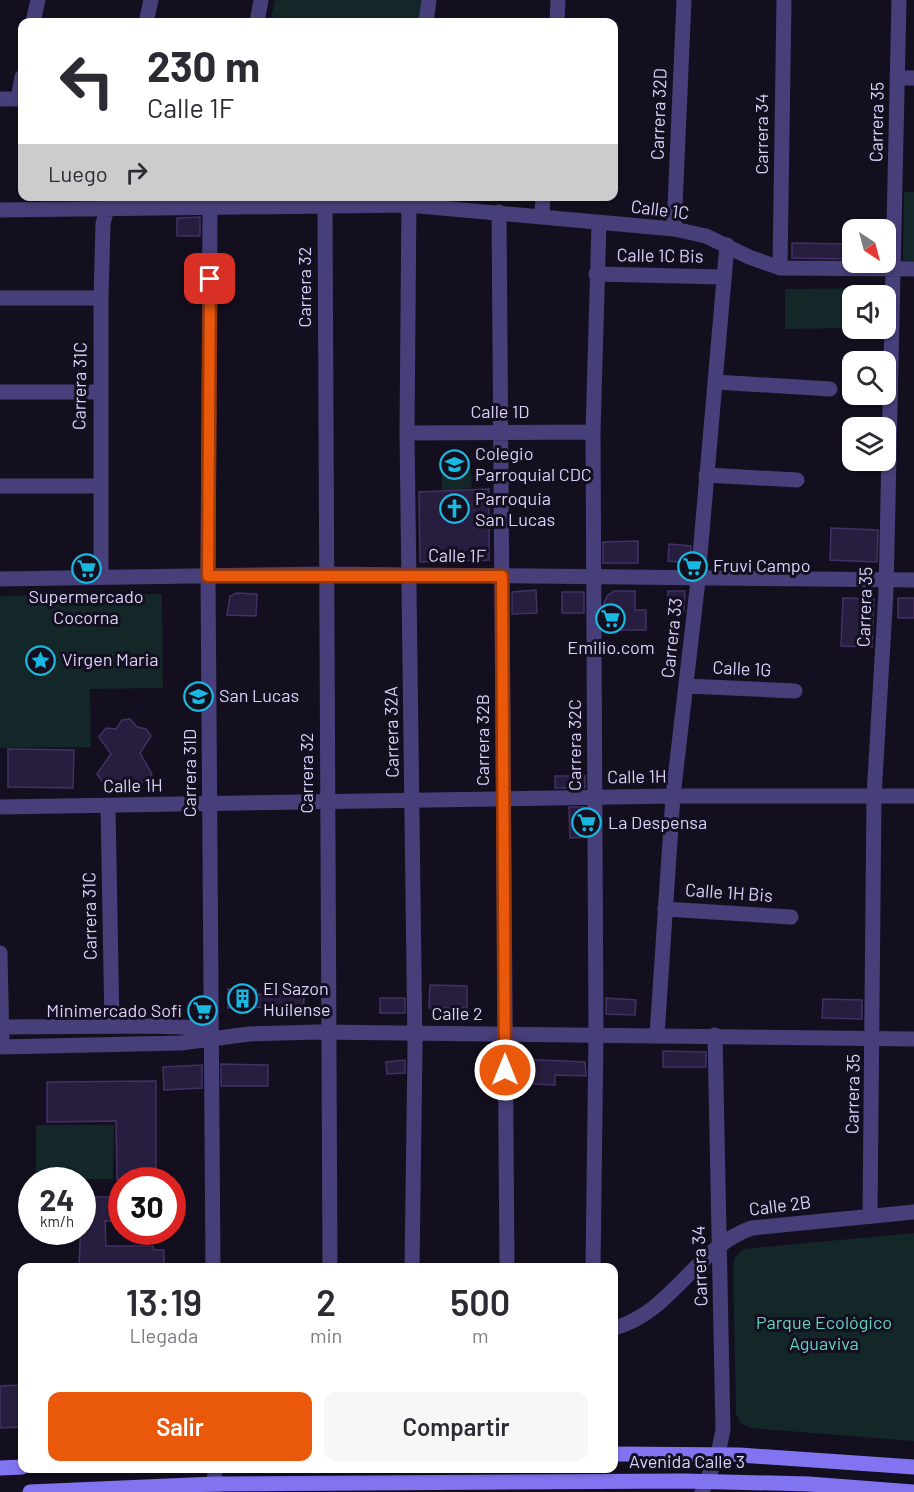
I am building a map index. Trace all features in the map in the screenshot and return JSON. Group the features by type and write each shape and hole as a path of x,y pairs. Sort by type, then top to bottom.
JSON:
{"main road":[{"name":"Avenida Calle 3","path":"618,1454 718,1454 914,1467"},
{"path":"0,1468 18,1467"},
{"name":"Avenida Calle 3","path":"30,1492 214,1488 704,1486 913,1492"}],"street":[{"path":"34,18 38,0"},
{"path":"147,18 151,0"},
{"path":"257,18 261,0"},
{"path":"427,18 429,0"},
{"path":"556,18 558,0"},
{"name":"Carrera 32D","path":"674,229 684,0"},
{"name":"Carrera 34","path":"780,268 784,0"},
{"name":"Carrera 35","path":"894,219 899,0"},
{"path":"897,78 914,78"},
{"path":"0,99 18,99"},
{"name":"Calle 1C","path":"0,210 109,202 210,207 325,206 408,201 599,223 674,229 706,236 780,268 842,269"},
{"name":"Carrera 32A","path":"408,201 407,433 414,1033 412,1263"},
{"path":"542,215 543,201"},
{"name":"Carrera 31C","path":"100,577 101,298 104,224 109,202"},
{"name":"Carrera 32","path":"325,206 330,1263"},
{"name":"Carrera 31D","path":"210,207 208,576 213,1263"},
{"name":"Carrera 32B","path":"499,212 507,1263"},
{"name":"Carrera 32C","path":"593,1263 596,1034 593,432 599,223"},
{"name":"Carrera 33","path":"657,1035 674,796 698,578 722,277 727,245"},
{"name":"Calle 1C","path":"896,269 914,269"},
{"name":"Carrera 35","path":"870,1216 874,796 886,580 893,273"},
{"name":"Calle 1C Bis","path":"596,274 722,277"},
{"path":"0,298 101,298"},
{"path":"714,382 830,389"},
{"path":"0,392 99,392"},
{"name":"Calle 1D","path":"407,433 593,432"},
{"path":"706,475 797,480"},
{"path":"0,486 99,486"},
{"name":"Calle 1F","path":"0,579 325,574 914,580"},
{"name":"Calle 1G","path":"687,686 795,691"},
{"name":"Calle 1H","path":"0,807 674,796 914,796"},
{"name":"Carrera 31C","path":"108,806 112,1026"},
{"name":"Calle 1H Bis","path":"665,909 791,917"},
{"path":"0,953 1,1047"},
{"name":"Calle 2","path":"1,1027 112,1026 212,1034 328,1032 914,1039"},
{"name":"Calle 2","path":"1,1047 181,1043 212,1034"},
{"name":"Carrera 34","path":"704,1486 718,1454 723,1421 715,1035"},
{"name":"Calle 2B","path":"618,1326 654,1307 730,1237 752,1227 914,1212"},
{"path":"214,1488 215,1473"}],"green space":[{"path":"275,0 421,0 419,18 271,18"},
{"path":"904,192 914,192 914,261 903,261"},
{"path":"842,288 842,328 785,329 785,289"},
{"path":"470,461 472,488 442,491 442,463"},
{"path":"162,594 163,688 90,689 91,747 0,748 0,596"},
{"path":"36,1125 114,1125 113,1167 108,1167 108,1179 96,1179 96,1167 36,1167"},
{"name":"Parque Ecológico Aguaviva","path":"914,1233 914,1441 751,1428 741,1424 736,1413 733,1265 735,1257 744,1249"}],"building":[{"path":"200,217 200,236 177,236 177,218"},
{"path":"792,243 842,244 842,259 792,258"},
{"name":"Parroquia San Lucas","path":"489,489 489,560 420,562 419,492"},
{"path":"831,528 878,530 877,562 830,560"},
{"path":"638,541 638,563 603,563 603,542"},
{"path":"669,544 691,546 690,563 668,561"},
{"path":"536,590 537,613 512,614 512,592"},
{"path":"614,591 635,591 635,610 646,610 646,630 606,630 604,603 608,595"},
{"path":"668,591 685,591 684,611 667,610"},
{"path":"562,592 584,592 584,613 562,613"},
{"path":"237,593 257,594 256,616 227,615 230,596"},
{"path":"843,598 874,599 872,647 841,646"},
{"path":"898,598 914,598 914,618 898,618"},
{"path":"130,719 137,727 146,729 151,736 140,753 152,774 147,782 104,784 97,774 111,754 99,737 106,728 116,729 122,720"},
{"path":"8,749 74,750 73,788 8,787"},
{"path":"555,776 585,776 585,788 555,788"},
{"path":"569,807 585,807 585,837 570,838"},
{"path":"430,985 467,986 467,1008 429,1008"},
{"path":"228,989 256,989 256,994 304,996 303,1015 276,1014 277,1007 228,1008"},
{"path":"380,998 405,998 405,1013 380,1013"},
{"path":"606,998 636,1000 635,1015 606,1014"},
{"path":"823,999 862,1000 862,1019 822,1018"},
{"path":"663,1051 706,1052 706,1067 663,1067"},
{"path":"519,1059 585,1062 586,1076 555,1075 555,1085 517,1083 515,1069"},
{"path":"405,1060 405,1073 387,1074 386,1062"},
{"path":"221,1064 268,1065 268,1086 221,1086"},
{"path":"202,1065 202,1088 164,1090 163,1067"},
{"path":"156,1081 156,1167 117,1167 116,1121 47,1122 47,1082"},
{"path":"96,1197 108,1197 108,1221 105,1221 106,1246 153,1246 154,1250 164,1250 164,1263 79,1263 80,1245 96,1245"},
{"path":"18,1385 18,1427 0,1428 0,1386"}],"place":[{"name":"Colegio Parroquial CDC","path":"454,464"},
{"name":"Parroquia San Lucas","path":"454,509"},
{"name":"Fruvi Campo","path":"692,566"},
{"name":"Supermercado Cocorna","path":"86,568"},
{"name":"Emilio.com","path":"611,619"},
{"name":"Virgen Maria","path":"41,660"},
{"name":"San Lucas","path":"198,696"},
{"name":"La Despensa","path":"587,823"},
{"name":"El Sazon Huilense","path":"242,999"},
{"name":"Minimercado Sofi","path":"203,1011"}],"route":[{"path":"210,279 208,576 325,574 502,576 505,1070"}]}
